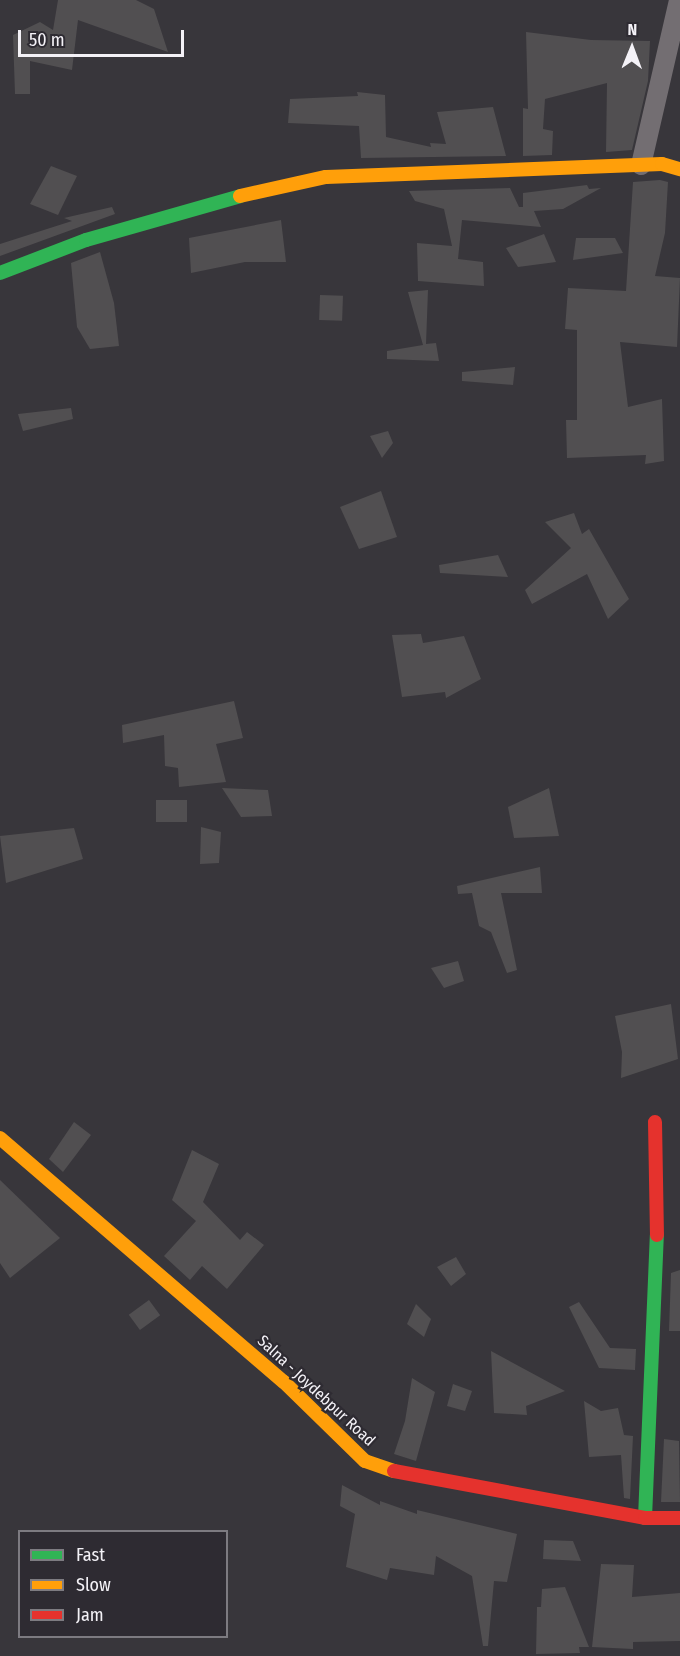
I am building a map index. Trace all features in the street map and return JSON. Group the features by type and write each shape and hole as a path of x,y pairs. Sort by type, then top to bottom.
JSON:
{"street":[{"path":"641,165 679,0"},
{"path":"0,273 86,240 197,205 326,177 662,164 680,169"},
{"path":"645,1518 657,1233 655,1122"},
{"name":"Salna - Joydebpur Road","path":"0,1138 276,1374 365,1461 407,1474 645,1518 680,1518"}],"building":[{"path":"58,0 136,0 154,9 168,52 78,20 72,70 30,61 30,94 15,94 13,35 40,22 53,30"},
{"path":"526,32 591,40 650,41 648,81 632,150 606,152 607,83 545,99 543,129 553,131 552,155 523,156 523,108 528,109"},
{"path":"357,92 385,95 386,137 431,147 430,143 446,144 437,112 493,107 506,156 361,158 359,126 288,123 290,99 358,96"},
{"path":"51,166 77,176 58,215 30,204"},
{"path":"660,180 668,182 665,233 655,276 680,278 677,347 620,342 628,407 662,399 664,461 645,464 646,455 567,458 566,420 577,420 577,330 565,329 568,288 626,291 633,182"},
{"path":"587,185 589,189 601,188 563,209 534,211 541,227 462,220 458,259 483,262 484,286 418,281 417,243 452,246 444,209 415,201 409,191 510,188 519,207 523,207 523,193"},
{"path":"112,207 115,214 0,256 0,244 72,221 64,218"},
{"path":"281,220 286,262 245,262 191,273 189,238"},
{"path":"544,234 556,262 518,267 506,248"},
{"path":"576,238 615,238 623,253 573,260"},
{"path":"100,252 114,303 119,346 90,349 77,327 71,263"},
{"path":"428,290 426,344 436,343 439,361 387,359 387,351 423,345 408,292"},
{"path":"320,295 343,296 342,321 319,320"},
{"path":"515,367 513,385 462,381 462,372"},
{"path":"71,408 73,419 23,431 18,414"},
{"path":"388,431 393,443 382,458 370,436"},
{"path":"381,491 397,537 359,549 340,507"},
{"path":"574,513 582,534 589,529 629,599 608,619 587,574 532,604 525,590 571,548 545,522"},
{"path":"498,555 508,577 440,573 439,565"},
{"path":"421,634 423,643 464,636 481,679 446,698 445,692 402,697 392,635"},
{"path":"234,701 243,738 216,744 226,782 179,787 178,768 165,766 164,735 123,743 122,725"},
{"path":"222,788 268,790 272,816 241,817"},
{"path":"549,788 559,836 514,838 508,807"},
{"path":"156,800 187,800 187,822 156,822"},
{"path":"201,827 221,832 219,863 200,864"},
{"path":"74,828 83,859 6,883 0,836"},
{"path":"540,867 542,893 501,893 517,970 507,973 491,932 479,926 472,893 458,894 457,886"},
{"path":"458,961 464,981 444,988 431,968"},
{"path":"671,1004 678,1059 621,1078 622,1052 615,1016"},
{"path":"74,1122 91,1135 63,1172 49,1159"},
{"path":"192,1150 219,1164 203,1202 240,1240 247,1232 264,1245 227,1289 202,1266 190,1280 164,1256 196,1221 172,1200"},
{"path":"0,1180 60,1238 10,1278 0,1263"},
{"path":"456,1257 466,1274 451,1286 437,1267"},
{"path":"680,1270 680,1331 669,1331 671,1273"},
{"path":"149,1300 160,1315 140,1330 129,1315"},
{"path":"579,1302 610,1348 636,1349 635,1370 599,1368 569,1307"},
{"path":"416,1304 431,1319 424,1337 407,1324"},
{"path":"491,1351 565,1391 526,1406 527,1415 494,1413"},
{"path":"412,1378 435,1392 416,1461 394,1454 405,1421"},
{"path":"453,1384 472,1391 465,1411 447,1406"},
{"path":"584,1401 601,1411 618,1408 624,1435 633,1436 630,1499 624,1498 621,1455 589,1457"},
{"path":"664,1439 679,1441 680,1502 661,1502"},
{"path":"342,1485 380,1505 380,1501 417,1514 417,1510 517,1534 507,1582 494,1581 488,1646 483,1646 472,1576 436,1556 434,1575 390,1568 387,1580 346,1567 355,1514 340,1506"},
{"path":"544,1540 573,1541 581,1561 543,1559"},
{"path":"601,1564 634,1565 632,1597 680,1593 680,1641 633,1642 633,1649 592,1647"},
{"path":"565,1587 589,1647 579,1647 580,1653 536,1654 537,1607 541,1607 542,1589"}],"traffic: fast":[{"path":"0,273 86,240 240,196"},
{"path":"645,1518 657,1235"}],"traffic: slow":[{"path":"240,196 326,177 662,164 680,169"},
{"path":"0,1138 284,1382 365,1461 394,1471"}],"traffic: jam":[{"path":"655,1122 657,1235"},
{"path":"394,1471 645,1518 680,1518"}]}
